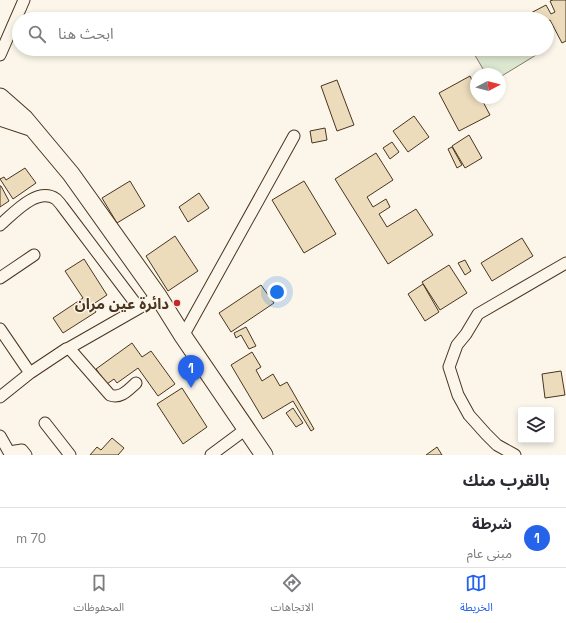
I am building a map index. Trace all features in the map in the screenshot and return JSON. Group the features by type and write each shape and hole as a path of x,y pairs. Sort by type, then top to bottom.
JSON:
{"main road":[{"path":"0,97 20,114 34,129 71,174 158,296 183,336 264,455"},
{"path":"0,117 34,129"}],"street":[{"path":"19,12 24,0"},
{"path":"0,56 12,28"},
{"path":"183,336 294,136"},
{"path":"0,225 30,200 38,196 55,198 138,308"},
{"path":"0,278 34,254"},
{"path":"515,455 497,445 469,415 458,395 449,367 457,345 466,334 478,314 566,263"},
{"path":"0,397 30,373 66,349 158,296"},
{"path":"0,329 30,373"},
{"path":"69,348 110,395 121,395 136,383"},
{"path":"45,423 70,455"},
{"path":"211,455 246,429"},
{"path":"0,436 7,454 22,450 26,455"}],"green space":[{"path":"475,56 534,56 506,73 506,68 482,68"}],"building":[{"path":"566,0 566,41 562,43 554,28 555,12 550,1"},
{"path":"546,5 550,12 533,12"},
{"path":"470,76 470,104 484,104 490,115 459,131 439,93"},
{"path":"337,80 354,125 337,131 321,86"},
{"path":"414,116 429,137 408,152 393,131"},
{"path":"325,128 327,140 312,143 310,131"},
{"path":"469,135 482,158 465,168 452,146"},
{"path":"392,142 399,152 390,159 383,148"},
{"path":"452,147 462,165 457,168 448,149"},
{"path":"376,153 393,180 367,197 373,207 386,199 390,207 379,214 387,227 416,209 433,235 388,264 335,179"},
{"path":"25,168 36,183 13,199 0,179 4,177 6,180"},
{"path":"130,181 145,206 117,223 102,198"},
{"path":"304,181 336,234 304,253 272,200"},
{"path":"0,186 9,201 0,207"},
{"path":"199,193 209,208 188,222 179,207"},
{"path":"175,236 198,271 168,291 146,256"},
{"path":"522,238 533,256 492,281 481,263"},
{"path":"84,259 107,295 92,305 96,312 63,333 53,318 83,298 65,271"},
{"path":"465,260 471,271 465,275 458,263"},
{"path":"449,265 467,293 440,310 422,282"},
{"path":"423,284 439,312 425,321 408,294"},
{"path":"261,285 274,303 231,332 219,313"},
{"path":"246,327 256,346 249,349 241,335 236,338 234,333"},
{"path":"132,343 142,357 151,351 175,384 158,396 138,368 117,383 114,379 107,384 96,369"},
{"path":"252,352 261,367 256,370 262,381 273,374 280,386 287,382 314,429 311,431 293,401 263,419 231,365"},
{"path":"561,371 565,395 545,398 542,374"},
{"path":"182,388 207,427 183,444 157,404"},
{"path":"293,408 303,423 296,427 286,413"},
{"path":"112,438 124,448 118,455 90,455 97,447 101,450"},
{"path":"437,447 442,455 426,455"}],"place":[{"name":"دائرة عين مران","path":"177,303"},
{"name":"شرطة","path":"191,388"}]}
